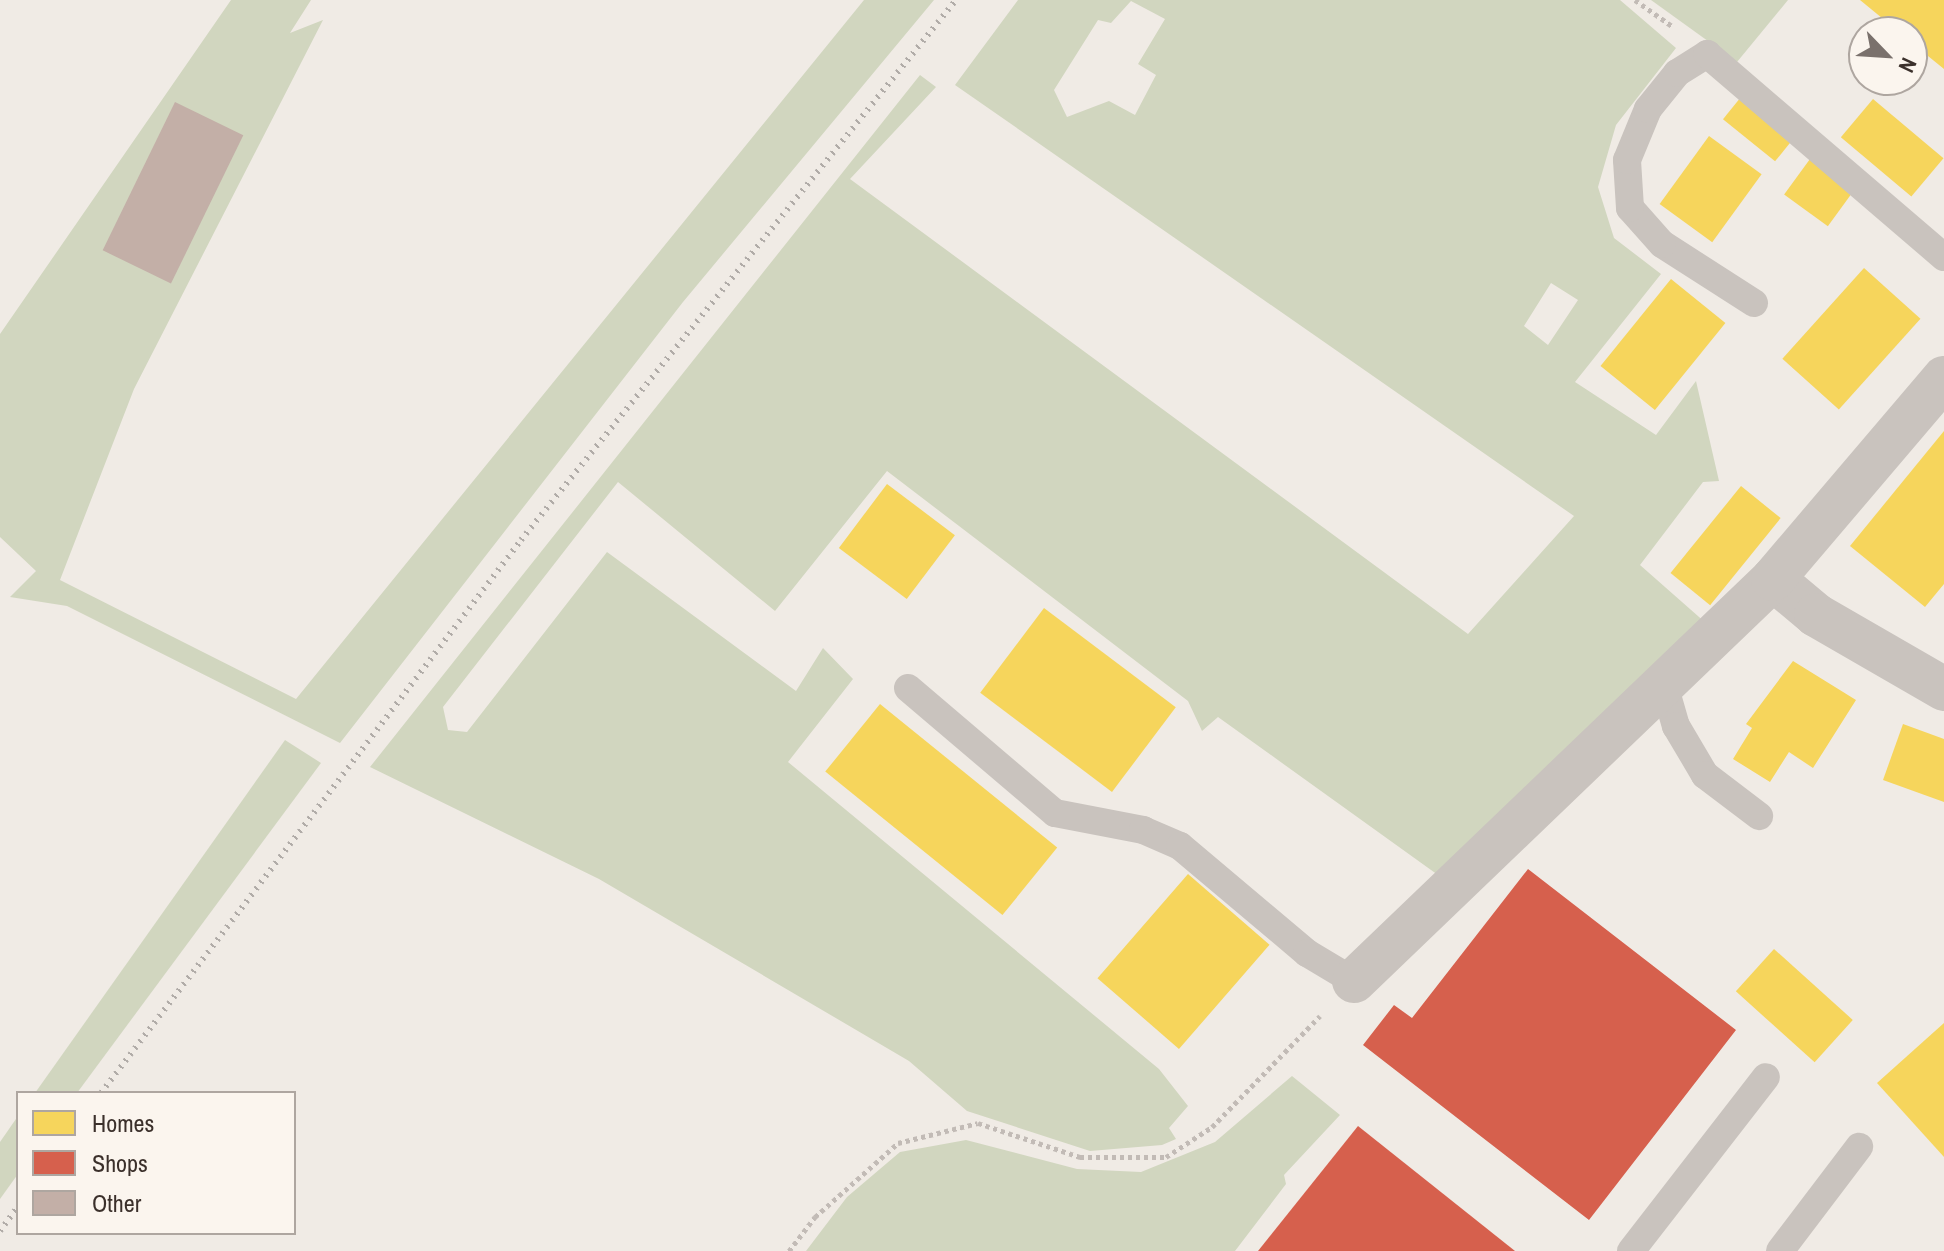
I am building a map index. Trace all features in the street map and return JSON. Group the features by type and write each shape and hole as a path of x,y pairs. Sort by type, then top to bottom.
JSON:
{"street":[{"path":"1354,981 1665,688 1773,579 1944,378"},
{"path":"1773,579 1816,615 1944,689"}],"lane":[{"path":"1754,303 1662,244 1630,208 1627,160 1648,109 1677,73 1707,54 1944,257"},
{"path":"908,688 1055,813 1143,830 1180,846 1307,953 1354,981"},
{"path":"1665,688 1676,726 1705,775 1759,816"},
{"path":"1631,1251 1766,1077"},
{"path":"1780,1251 1859,1147"}],"path":[{"path":"789,1251 815,1217 898,1143 978,1123 1080,1157 1166,1157 1212,1127 1354,981"}],"green space":[{"path":"231,0 311,0 290,33 323,20 134,389 60,580 296,699 864,0 934,0 683,302 340,743 67,606 10,597 36,571 0,537 0,334"},
{"path":"1018,0 1620,0 1676,48 1616,125 1598,187 1614,238 1661,274 1575,382 1656,435 1696,381 1719,481 1703,482 1640,565 1707,624 1438,875 1218,717 1202,731 1188,701 887,471 775,611 618,482 443,707 448,730 467,732 607,552 796,691 823,648 853,679 788,762 1159,1069 1188,1106 1169,1128 1176,1139 1162,1145 1090,1151 967,1111 909,1061 599,879 370,767 920,75 936,87 850,179 1468,634 1574,516 955,85","holes":["1131,1 1165,19 1138,64 1156,75 1135,115 1109,101 1067,117 1054,90 1098,20 1111,23","1551,283 1578,300 1548,345 1524,326"]},
{"path":"1651,0 1788,0 1737,62"},
{"path":"285,740 321,763 78,1091 36,1091"},
{"path":"1292,1076 1340,1115 1284,1175 1286,1184 1235,1251 806,1251 847,1197 900,1152 966,1140 1077,1169 1141,1172 1215,1142"},
{"path":"16,1119 16,1177 0,1199 0,1142"}],"building: Homes":[{"path":"1860,0 1944,0 1944,69 1928,56 1928,16 1880,16"},
{"path":"1745,92 1797,134 1775,161 1723,119"},
{"path":"1873,99 1943,158 1911,196 1841,137"},
{"path":"1709,136 1762,174 1712,242 1660,204"},
{"path":"1810,159 1854,191 1828,226 1784,195"},
{"path":"1864,268 1920,319 1839,410 1782,359"},
{"path":"1671,279 1725,323 1655,410 1601,366"},
{"path":"1944,431 1944,584 1925,607 1850,546"},
{"path":"887,484 955,535 907,599 839,548"},
{"path":"1741,486 1781,518 1710,605 1671,573"},
{"path":"1044,608 1176,707 1112,792 980,693"},
{"path":"1793,661 1856,700 1813,768 1789,752 1770,782 1733,759 1752,728 1746,724"},
{"path":"880,704 1057,847 1002,915 825,772"},
{"path":"1903,724 1944,739 1944,802 1883,780"},
{"path":"1188,874 1270,945 1179,1049 1097,978"},
{"path":"1774,949 1853,1020 1815,1062 1736,991"},
{"path":"1944,1023 1944,1157 1877,1083"}],"building: Shops":[{"path":"1528,869 1736,1030 1589,1220 1363,1045 1394,1005 1412,1018"},
{"path":"1358,1126 1515,1251 1258,1251"}],"building: Other":[{"path":"175,102 243,135 171,284 103,250"}],"railway":[{"path":"103,1091 521,540 956,0"},
{"path":"0,1231 16,1209"}]}
